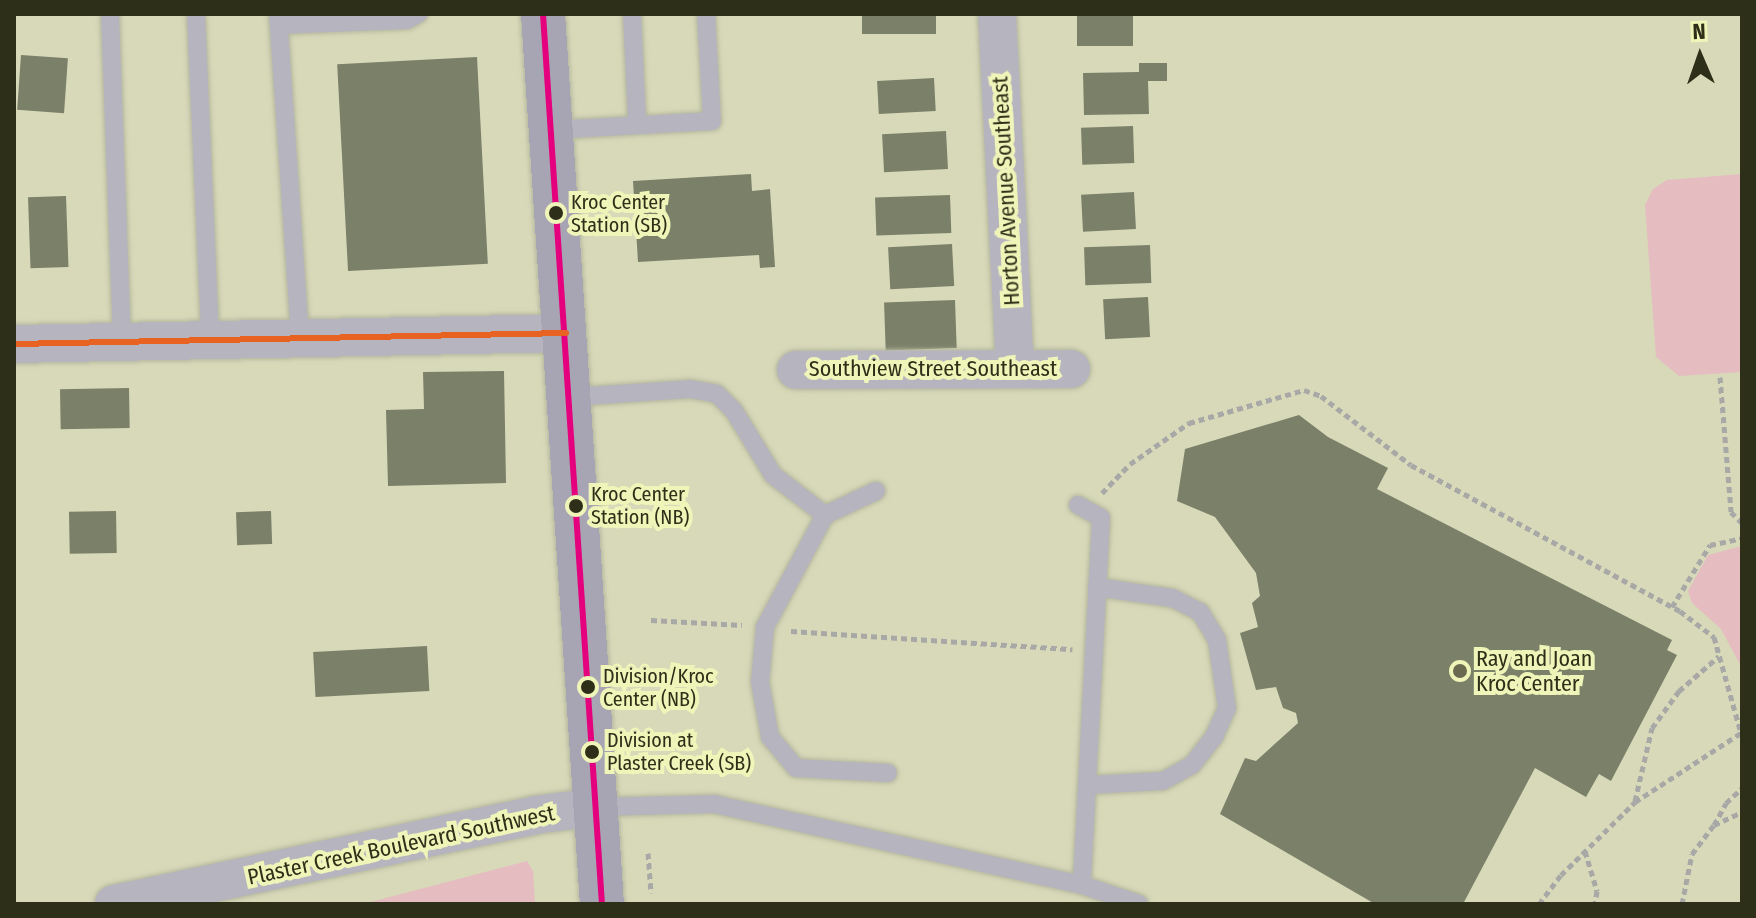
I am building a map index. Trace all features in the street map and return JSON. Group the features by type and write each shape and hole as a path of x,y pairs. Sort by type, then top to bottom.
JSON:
{"main road":[{"path":"543,14 571,397 602,904"}],"street":[{"name":"Horton Avenue Southeast","path":"997,14 1015,368"},
{"path":"14,344 566,333"},
{"name":"Southview Street Southeast","path":"796,370 1071,369"},
{"name":"Plaster Creek Boulevard Southwest","path":"114,904 535,815 596,807"}],"lane":[{"path":"110,14 122,344"},
{"path":"196,14 210,340"},
{"path":"300,339 278,20 407,20 418,14"},
{"path":"632,14 637,122"},
{"path":"552,130 637,122 712,121 706,14"},
{"path":"571,397 690,389 717,394 734,411 773,475 825,515"},
{"path":"876,491 825,515 765,627 760,682 770,737 796,768 888,773"},
{"path":"1082,507 1101,518 1082,885"},
{"path":"1088,785 1163,781 1192,765 1214,737 1227,708 1217,640 1200,612 1172,598 1097,587"},
{"path":"596,807 714,804 1082,885 1139,904"}],"path":[{"path":"1720,377 1731,512 1742,523"},
{"path":"1082,507 1130,464 1189,423 1304,390 1321,396 1411,465 1672,607 1714,637 1742,733 1635,802 1585,851 1539,904"},
{"path":"1672,607 1710,545 1742,538"},
{"path":"651,620 749,625"},
{"path":"782,630 1079,650"},
{"path":"1635,802 1652,728 1679,691 1719,656"},
{"path":"1682,904 1692,854 1726,803 1742,788"},
{"path":"1714,825 1742,812"},
{"path":"1585,851 1597,891 1595,904"},
{"path":"648,853 651,893"}],"shaded area":[{"path":"1742,174 1742,372 1679,376 1656,357 1645,205 1653,189 1667,180"},
{"path":"1742,546 1742,668 1721,629 1692,603 1688,591 1708,555"},
{"path":"527,861 533,871 535,904 363,904"}],"building":[{"path":"862,14 936,14 936,34 862,34"},
{"path":"1077,14 1133,14 1133,46 1077,46"},
{"path":"21,55 68,58 64,113 17,110"},
{"path":"477,57 488,264 348,271 337,64"},
{"path":"1139,63 1167,63 1167,81 1148,81 1149,114 1084,115 1083,73 1139,72"},
{"path":"934,78 936,111 879,114 877,81"},
{"path":"1133,126 1134,163 1082,165 1081,128"},
{"path":"946,131 948,169 884,172 882,134"},
{"path":"751,174 752,191 770,189 775,267 760,268 759,255 638,262 633,181"},
{"path":"1134,192 1136,229 1083,232 1081,195"},
{"path":"950,195 951,233 876,236 875,198"},
{"path":"66,196 68,267 31,268 28,197"},
{"path":"952,244 954,286 890,289 888,247"},
{"path":"1150,245 1151,283 1085,285 1084,247"},
{"path":"1148,297 1150,337 1105,339 1103,299"},
{"path":"955,300 957,348 886,350 884,302"},
{"path":"504,371 506,483 388,486 386,410 424,409 423,372"},
{"path":"129,388 130,428 61,429 60,389"},
{"name":"Ray and Joan Kroc Center","path":"1299,415 1328,437 1388,468 1377,489 1672,640 1667,650 1677,655 1611,781 1599,774 1586,797 1535,768 1463,904 1375,904 1220,814 1245,758 1256,761 1298,723 1296,713 1283,708 1276,687 1256,690 1240,633 1258,627 1252,603 1260,596 1256,573 1215,517 1177,501 1185,449"},
{"path":"116,511 117,553 70,554 69,512"},
{"path":"271,511 272,544 237,545 236,512"},
{"path":"427,646 429,691 316,697 313,652"}],"transit line":[{"path":"543,14 602,904"},
{"path":"14,344 566,333"}],"place":[{"name":"Kroc Center Station (SB)","path":"556,213"},
{"name":"Kroc Center Station (NB)","path":"576,506"},
{"name":"Ray and Joan Kroc Center","path":"1460,671"},
{"name":"Division/Kroc Center (NB)","path":"588,687"},
{"name":"Division at Plaster Creek (SB)","path":"592,752"}]}
